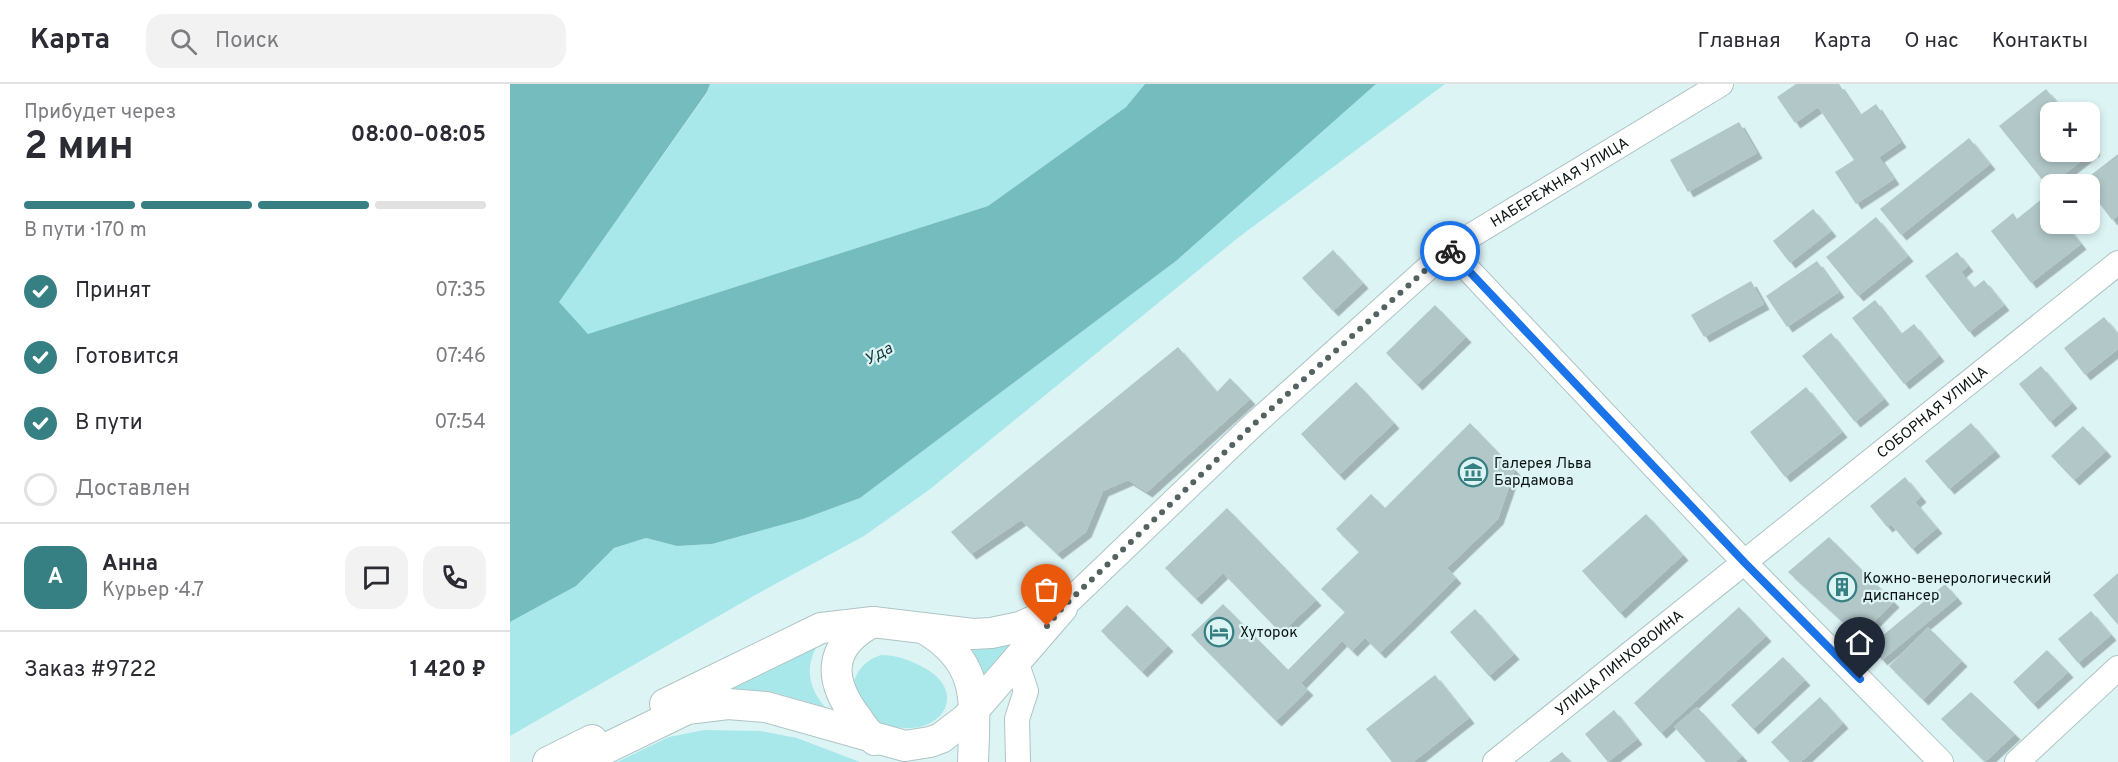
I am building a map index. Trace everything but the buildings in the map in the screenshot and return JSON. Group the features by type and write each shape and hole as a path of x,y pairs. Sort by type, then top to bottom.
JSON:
{"main road":[{"path":"548,762 821,628 873,622 974,634 991,633 1020,627 1062,608"},
{"path":"578,762 687,709 728,704 766,707 905,746 930,742 955,729 1062,608"},
{"path":"873,622 858,630 847,640 840,652 836,665 838,689 871,737 900,762"},
{"path":"922,628 936,636 962,661 974,689 973,762"}],"street":[{"name":"НАБЕРЕЖНАЯ УЛИЦА","path":"1062,608 1252,426 1449,249 1721,84"},
{"path":"1449,249 1745,563 1941,762"},
{"name":"СОБОРНАЯ УЛИЦА","path":"1745,563 2118,263"},
{"name":"УЛИЦА ЛИНХОВОИНА","path":"1495,762 1745,563"},
{"path":"1016,661 1026,691 1017,719 1018,762"},
{"path":"2017,762 2118,668"}],"shaded area":[{"path":"710,84 1145,84 1126,107 988,206 588,334 558,303 707,93"},
{"path":"1376,84 1445,84 1239,237 929,490 864,536 757,594 510,736 510,622 576,586 614,548 646,538 677,546 712,544 803,519 860,498 1176,261"},
{"path":"819,642 814,651 810,676 814,691 825,707 773,692 724,688"},
{"path":"1011,643 983,675 971,647"},
{"path":"881,655 906,659 937,677 945,688 947,700 944,711 935,720 922,726 906,728 882,723 870,716 853,685 863,666"},
{"path":"704,730 761,731 797,738 860,762 617,762 669,737"}],"water":[{"name":"Уда","path":"510,84 710,84 707,92 559,302 588,334 988,206 1126,107 1145,84 1376,84 1176,261 860,498 803,519 712,544 677,546 646,538 614,548 576,586 510,622"}],"way so far":[{"path":"1047,626 1062,608 1252,426 1449,249 1450,251"}],"place":[{"name":"Галерея Льва Бардамова","path":"1473,472"},
{"name":"Кожно-венерологический диспансер","path":"1842,587"},
{"name":"Хуторок","path":"1219,632"}],"route":[{"path":"1450,251 1745,563 1860,679"}]}
